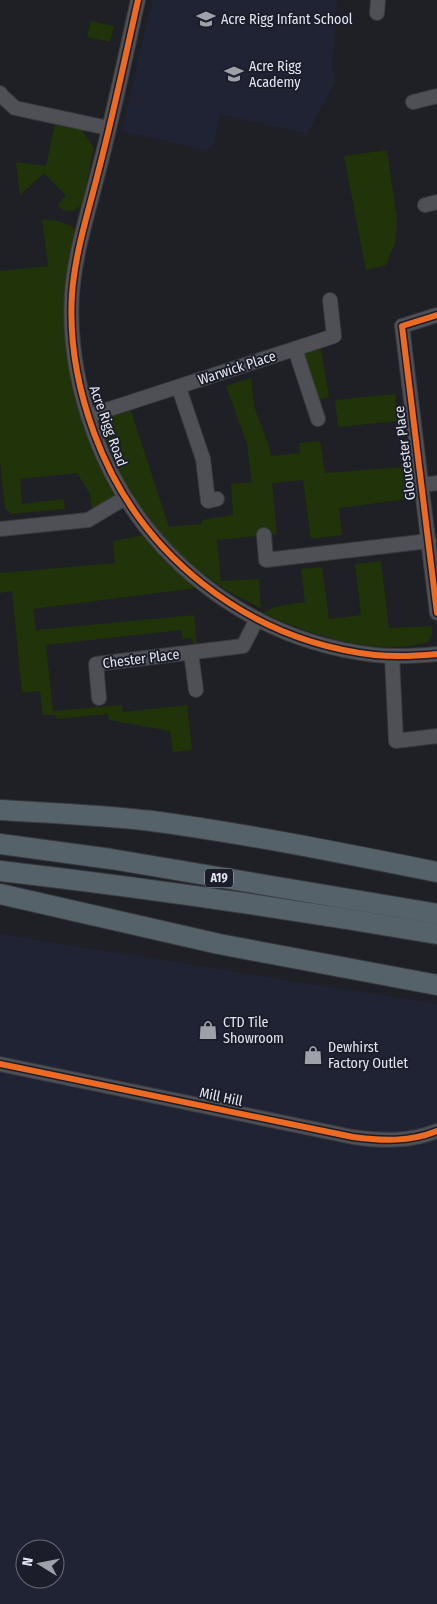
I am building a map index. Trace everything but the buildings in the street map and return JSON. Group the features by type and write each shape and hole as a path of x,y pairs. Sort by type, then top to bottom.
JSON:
{"highway":[{"path":"0,810 151,821 248,836 437,872"},
{"name":"A19","path":"0,844 111,859 437,914"},
{"name":"A19","path":"0,871 116,884 437,934"},
{"path":"0,894 219,944 437,985"}],"street":[{"name":"Acre Rigg Road","path":"138,0 86,220 72,294 72,336 76,368 88,416 102,454 125,498 154,537 192,575 231,604 271,627 321,644 392,656 437,654"},
{"path":"0,93 15,108 108,128"},
{"path":"413,102 437,96"},
{"name":"Warwick Place","path":"88,416 179,388 334,336 330,300"},
{"name":"Gloucester Place","path":"437,314 402,326 437,613"},
{"path":"295,349 318,419"},
{"path":"179,388 203,459 208,500 217,499"},
{"name":"Gloucester Place","path":"422,485 437,483"},
{"path":"0,530 88,520 125,498"},
{"path":"264,534 266,560 429,541"},
{"name":"Chester Place","path":"99,698 96,664 243,646 257,619"},
{"name":"Chester Place","path":"191,653 196,690"},
{"path":"392,656 396,741 437,736"},
{"name":"Mill Hill","path":"0,1064 380,1141 402,1140 437,1131"}],"shaded area":[{"name":"Acre Rigg Academy","path":"152,0 337,0 332,66 335,82 307,134 220,114 213,146 205,150 122,131"},
{"path":"0,934 437,1004 437,1604 0,1604"}],"green space":[{"path":"91,21 114,26 110,42 87,37"},
{"path":"55,125 81,129 94,148 82,205 73,211 63,210 57,205 66,195 44,173 20,195 16,162 46,166"},
{"path":"387,150 397,220 395,243 386,265 366,270 344,156"},
{"path":"42,219 72,226 75,231 67,279 64,322 71,381 77,407 92,449 103,475 116,495 92,510 90,494 77,473 20,479 22,504 64,499 65,509 11,514 5,508 0,461 0,271 48,266"},
{"path":"317,348 321,350 329,397 317,400 304,359 306,352"},
{"path":"251,378 254,406 271,456 300,453 299,443 320,441 325,473 404,467 407,499 339,508 342,535 311,539 303,480 272,483 277,534 217,540 221,581 259,579 261,608 229,592 194,567 158,532 130,495 113,466 99,427 104,415 130,408 169,527 202,524 202,520 233,515 231,484 252,482 247,444 226,386"},
{"path":"395,394 397,421 338,427 335,400"},
{"path":"144,535 170,565 196,588 33,609 36,630 194,615 197,644 193,644 192,638 183,639 181,630 46,645 53,711 122,705 123,712 187,705 192,750 173,752 170,731 109,720 108,714 56,719 54,712 54,715 43,715 40,691 22,693 12,591 0,593 0,573 115,563 113,541"},
{"path":"381,561 389,628 432,626 432,635 428,642 408,646 387,647 365,645 322,636 263,613 274,607 305,602 301,569 322,567 329,619 361,615 355,564"}],"cycle path":[{"path":"138,0 109,130 79,248 71,312 73,347 83,399 94,433 113,477 138,517 168,552 203,584 241,610 283,631 328,646 383,656 437,654"},
{"path":"437,315 402,326 437,613"},
{"path":"0,1064 353,1137 396,1140 427,1135 437,1131"}],"place":[{"name":"Acre Rigg Infant School","path":"206,19"},
{"name":"Acre Rigg Academy","path":"234,74"},
{"name":"CTD Tile Showroom","path":"208,1030"},
{"name":"Dewhirst Factory Outlet","path":"313,1055"}]}
